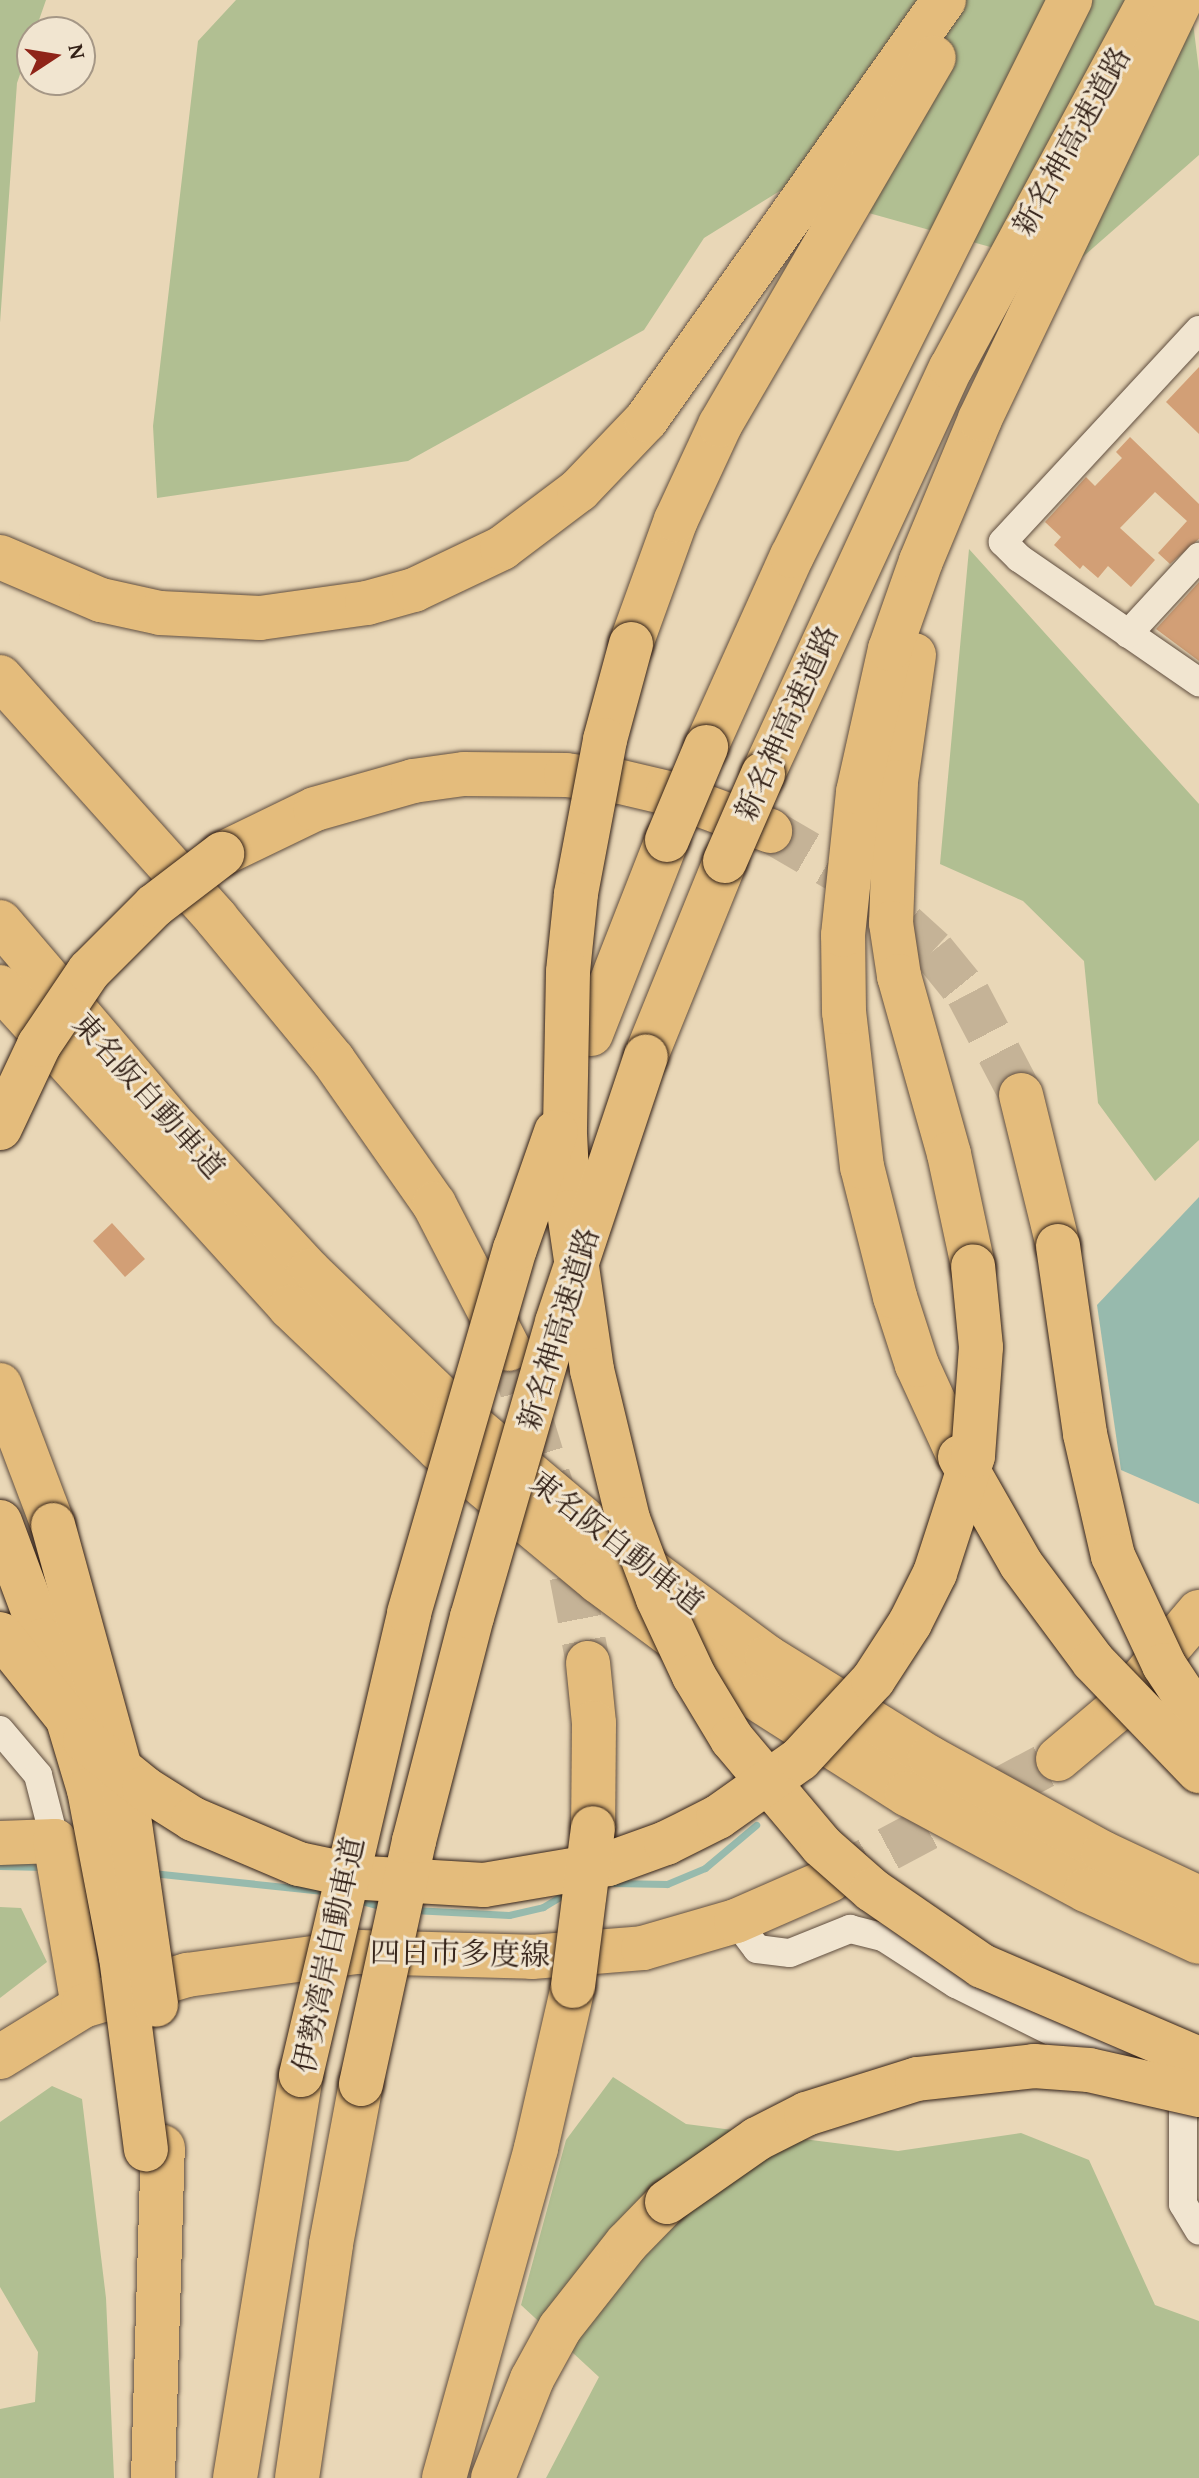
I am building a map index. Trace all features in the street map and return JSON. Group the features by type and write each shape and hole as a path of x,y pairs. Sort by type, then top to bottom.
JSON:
{"main road":[{"path":"0,557 101,600 160,613 260,618 367,603 414,590 502,548 579,490 646,420 944,0"},
{"path":"969,0 720,425 676,520 631,644 605,740 576,894 568,972 565,1134 569,1212 592,1370 628,1519 658,1599 694,1676 732,1739 787,1808 872,1890 982,1966 1199,2059"},
{"name":"新名神高速道路","path":"459,1440 515,1249 591,1034 706,747 866,403 1070,0"},
{"name":"新名神高速道路","path":"511,1483 557,1322 646,1056 725,861 951,368 1150,0"},
{"path":"1181,0 956,477 904,603 870,727 848,863 843,951 851,1092 876,1232 917,1365 987,1509 1057,1614 1093,1661 1199,1771"},
{"path":"0,1634 85,1740 144,1788 206,1825 299,1864 380,1880 484,1885 608,1864 666,1843 718,1817 800,1759 873,1680 910,1623 935,1573 973,1456 981,1347 973,1266 949,1154 899,976 891,923 889,854 910,681 928,578 956,477"},
{"path":"0,677 216,918 333,1060 434,1204 509,1349"},
{"path":"0,1128 39,1045 89,971 154,906 222,854 338,801 464,774 541,774 621,782 668,793 770,831"},
{"name":"東名阪自動車道","path":"0,922 169,1120 309,1271 455,1411 602,1535 767,1657 930,1758 1103,1853 1199,1898"},
{"name":"東名阪自動車道","path":"0,987 148,1157 290,1307 439,1449 598,1581 753,1696 907,1794 1086,1890 1199,1942"},
{"path":"1021,1095 1058,1246 1085,1434 1113,1556 1164,1665 1199,1718"},
{"path":"0,1385 53,1525 104,1698 140,1867 156,2005 154,2148 159,2325 153,2478"},
{"name":"伊勢湾岸自動車道","path":"235,2478 301,2075 409,1613 459,1440"},
{"name":"伊勢湾岸自動車道","path":"297,2478 331,2244 361,2084 414,1841 511,1483"},
{"path":"0,1522 44,1640 89,1790 154,2148"},
{"path":"1058,1759 1115,1711 1199,1612"},
{"path":"444,2478 536,2148 573,1986 593,1828 588,1663"},
{"path":"0,1843 55,1841 83,2006"},
{"name":"四日市多度線","path":"0,2057 83,2006 187,1975 358,1952 532,1957 643,1948 736,1921 830,1880"},
{"path":"493,2478 532,2379 560,2328 627,2243 667,2202 757,2139 806,2114 917,2079 1034,2066 1089,2070 1199,2095"}],"street":[{"path":"1199,330 1003,542 1199,682"},
{"path":"1128,634 1199,557"},
{"path":"0,1730 38,1775 55,1841"},
{"path":"736,1921 757,1949 790,1953 850,1929 883,1937 956,1984 1063,2037 1163,2066 1183,2098 1183,2204 1199,2231"}],"green space":[{"path":"0,0 46,0 40,16 16,16 16,96 0,323"},
{"path":"236,0 1199,0 1191,6 1199,71 1199,155 1069,269 783,189 704,238 644,330 408,461 157,498 153,426 198,41"},
{"path":"969,549 1199,804 1199,1140 1155,1181 1098,1103 1084,961 1023,901 940,864"},
{"path":"0,1907 21,1908 47,1962 0,1998"},
{"path":"613,2077 686,2124 898,2151 1021,2133 1089,2160 1155,2305 1199,2321 1199,2478 546,2478 599,2377 521,2305 566,2140"},
{"path":"52,2086 82,2099 106,2298 114,2478 0,2478 0,2409 35,2402 38,2352 0,2287 0,2122"}],"shaded area":[{"path":"1199,1197 1199,1504 1121,1470 1097,1305"}],"building":[{"path":"1199,367 1199,434 1166,402"},
{"path":"1130,437 1199,504 1199,539 1170,564 1158,553 1187,521 1155,492 1120,528 1155,560 1131,587 1108,566 1098,578 1083,565 1080,569 1054,545 1061,537 1045,522 1086,477 1095,486 1122,458 1116,452"},
{"path":"1199,582 1199,661 1156,629"},
{"path":"112,1223 145,1259 125,1277 93,1241"}],"waterway":[{"path":"613,1883 667,1884 705,1868 756,1825"},
{"path":"0,1866 44,1867"},
{"path":"152,1873 323,1891"},
{"path":"413,1910 509,1915 543,1907 571,1890"},
{"path":"358,1900 385,1907"}],"tunnel":[{"path":"770,831 856,881 933,951 968,994 1021,1095"},
{"path":"509,1349 559,1511 588,1663"},
{"path":"830,1880 1058,1759"}]}
